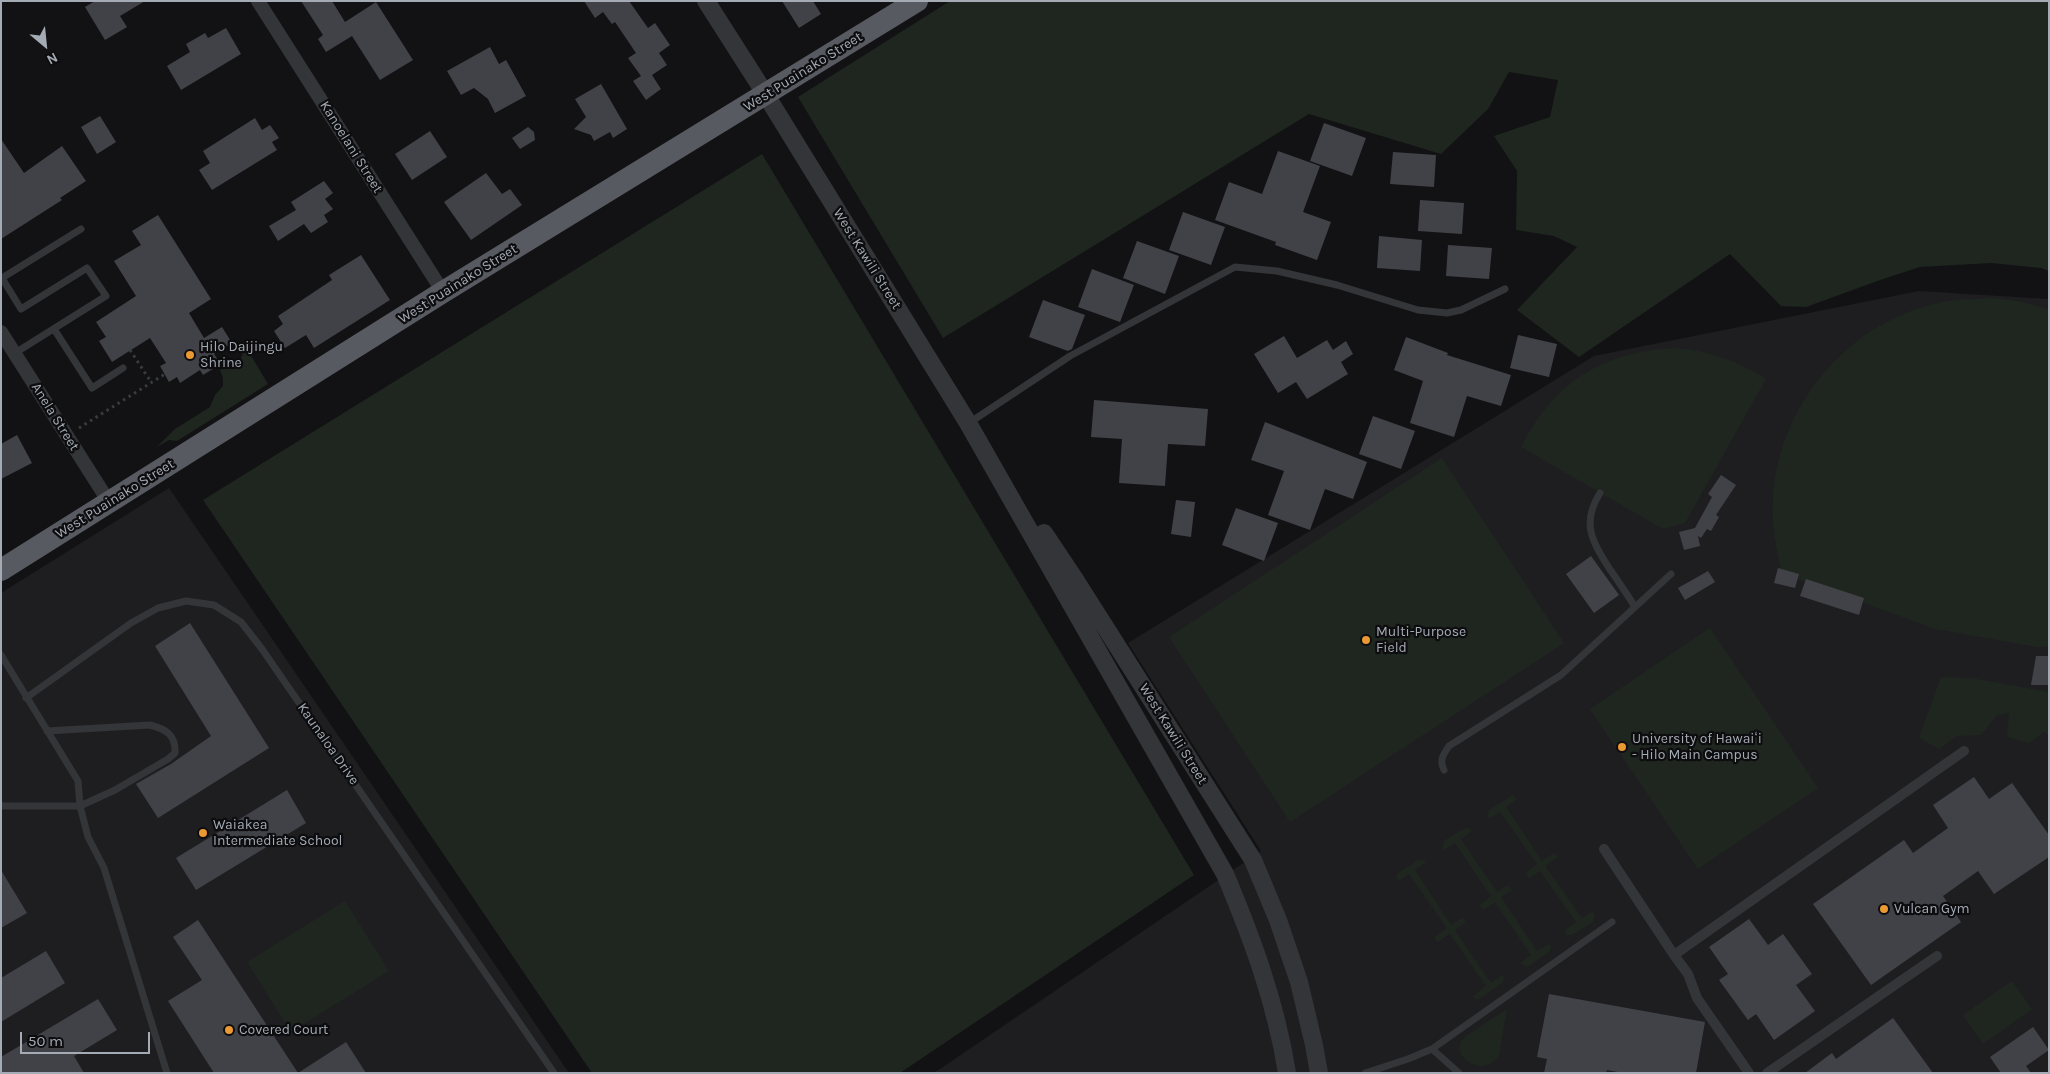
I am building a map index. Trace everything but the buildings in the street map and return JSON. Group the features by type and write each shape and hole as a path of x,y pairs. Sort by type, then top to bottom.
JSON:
{"highway":[{"name":"West Puainako Street","path":"1,570 443,292 918,1"}],"street":[{"name":"Kanoelani Street","path":"258,1 443,292"},
{"name":"West Kawili Street","path":"706,1 968,423 1225,874 1250,931 1269,990 1284,1051 1287,1073"},
{"name":"Anela Street","path":"1,332 109,502"},
{"name":"West Kawili Street","path":"968,423 1076,581 1253,860 1278,920 1299,982 1319,1073"},
{"path":"1674,955 1964,750"},
{"path":"1604,848 1688,974 1697,998 1749,1073"},
{"path":"1767,1073 1936,956"}],"lane":[{"path":"15,354 106,296 87,268 21,309 2,278 81,229"},
{"path":"968,423 1070,356 1235,267 1277,271 1337,285 1418,310 1447,313 1461,310 1505,289"},
{"path":"54,329 92,388 122,368"},
{"path":"1600,493 1591,514 1592,537 1599,552 1635,607"},
{"path":"1444,770 1442,756 1449,746 1561,675 1671,574"},
{"name":"Kaunaloa Drive","path":"26,698 131,623 158,608 186,601 214,605 242,622 554,1073"},
{"path":"1,655 78,781 80,806 88,837 104,868 167,1073"},
{"path":"1,805 80,806 116,790 175,753 172,737 164,728 150,725 47,731"},
{"path":"1365,1073 1408,1060 1432,1049 1612,922"},
{"path":"1432,1049 1459,1073"}],"path":[{"path":"130,350 151,382"},
{"path":"67,436 164,374"}],"shaded area":[{"path":"950,1 2049,1 2049,271 2041,268 1991,263 1920,267 1806,307 1781,306 1730,254 1579,357 1517,310 1577,247 1554,236 1516,230 1517,171 1494,136 1550,117 1558,80 1509,72 1488,109 1441,154 1309,114 943,338 798,97"},
{"path":"762,154 1194,875 900,1073 592,1073 203,500"},
{"name":"University of Hawaiʻi - Hilo Main Campus","path":"1919,291 2049,299 2049,1073 934,1073 1261,851 1128,643 1594,356"},
{"path":"1992,298 2018,301 2049,309 2049,647 2037,647 1935,629 1782,573 1776,545 1773,526 1773,497 1778,463 1789,430 1805,399 1825,371 1850,347 1878,327 1909,312 1943,302"},
{"path":"244,344 268,384 177,441 169,440 157,447 175,429 210,407 215,395 223,386 220,370 240,360"},
{"path":"1676,348 1712,354 1745,367 1766,379 1685,523 1663,529 1521,447 1534,424 1549,405 1565,388 1584,374 1626,356 1650,350"},
{"name":"Multi-Purpose Field","path":"1442,458 1564,643 1290,822 1169,637"},
{"name":"Waiakea Intermediate School","path":"169,488 569,1073 1,1073 1,593"},
{"path":"1710,628 1818,788 1698,869 1590,709"},
{"path":"1941,677 1971,678 2049,692 2049,735 2044,732 2029,743 2007,737 2009,713 1997,715 1981,735 1957,736 1939,749 1919,738"},
{"path":"1513,795 1517,799 1506,807 1542,861 1554,853 1558,857 1545,866 1582,918 1592,912 1595,915 1593,922 1572,935 1566,935 1564,931 1576,922 1540,871 1529,878 1525,873 1537,864 1500,812 1490,818 1488,816 1489,810"},
{"path":"1467,827 1472,831 1461,839 1497,892 1508,885 1512,890 1501,897 1537,951 1549,944 1551,947 1549,952 1527,967 1520,963 1531,955 1495,902 1483,910 1480,905 1491,896 1455,843 1444,850 1442,847 1445,840"},
{"path":"1418,860 1426,862 1415,870 1451,925 1462,918 1466,922 1455,930 1491,983 1503,975 1504,977 1502,983 1479,999 1473,996 1486,986 1450,934 1437,942 1434,937 1447,928 1409,874 1398,881 1396,877 1398,873"},
{"path":"345,901 389,971 291,1032 247,962"},
{"path":"2012,981 2032,1009 1983,1044 1963,1015"},
{"path":"1507,1009 1499,1055 1495,1061 1484,1066 1472,1064 1462,1056 1459,1050 1460,1043 1465,1037"}],"place":[{"name":"Hilo Daijingu Shrine","path":"190,355"},
{"name":"Multi-Purpose Field","path":"1366,640"},
{"name":"University of Hawaiʻi - Hilo Main Campus","path":"1622,747"},
{"name":"Waiakea Intermediate School","path":"203,833"},
{"name":"Vulcan Gym","path":"1884,909"},
{"name":"Covered Court","path":"229,1030"}]}
